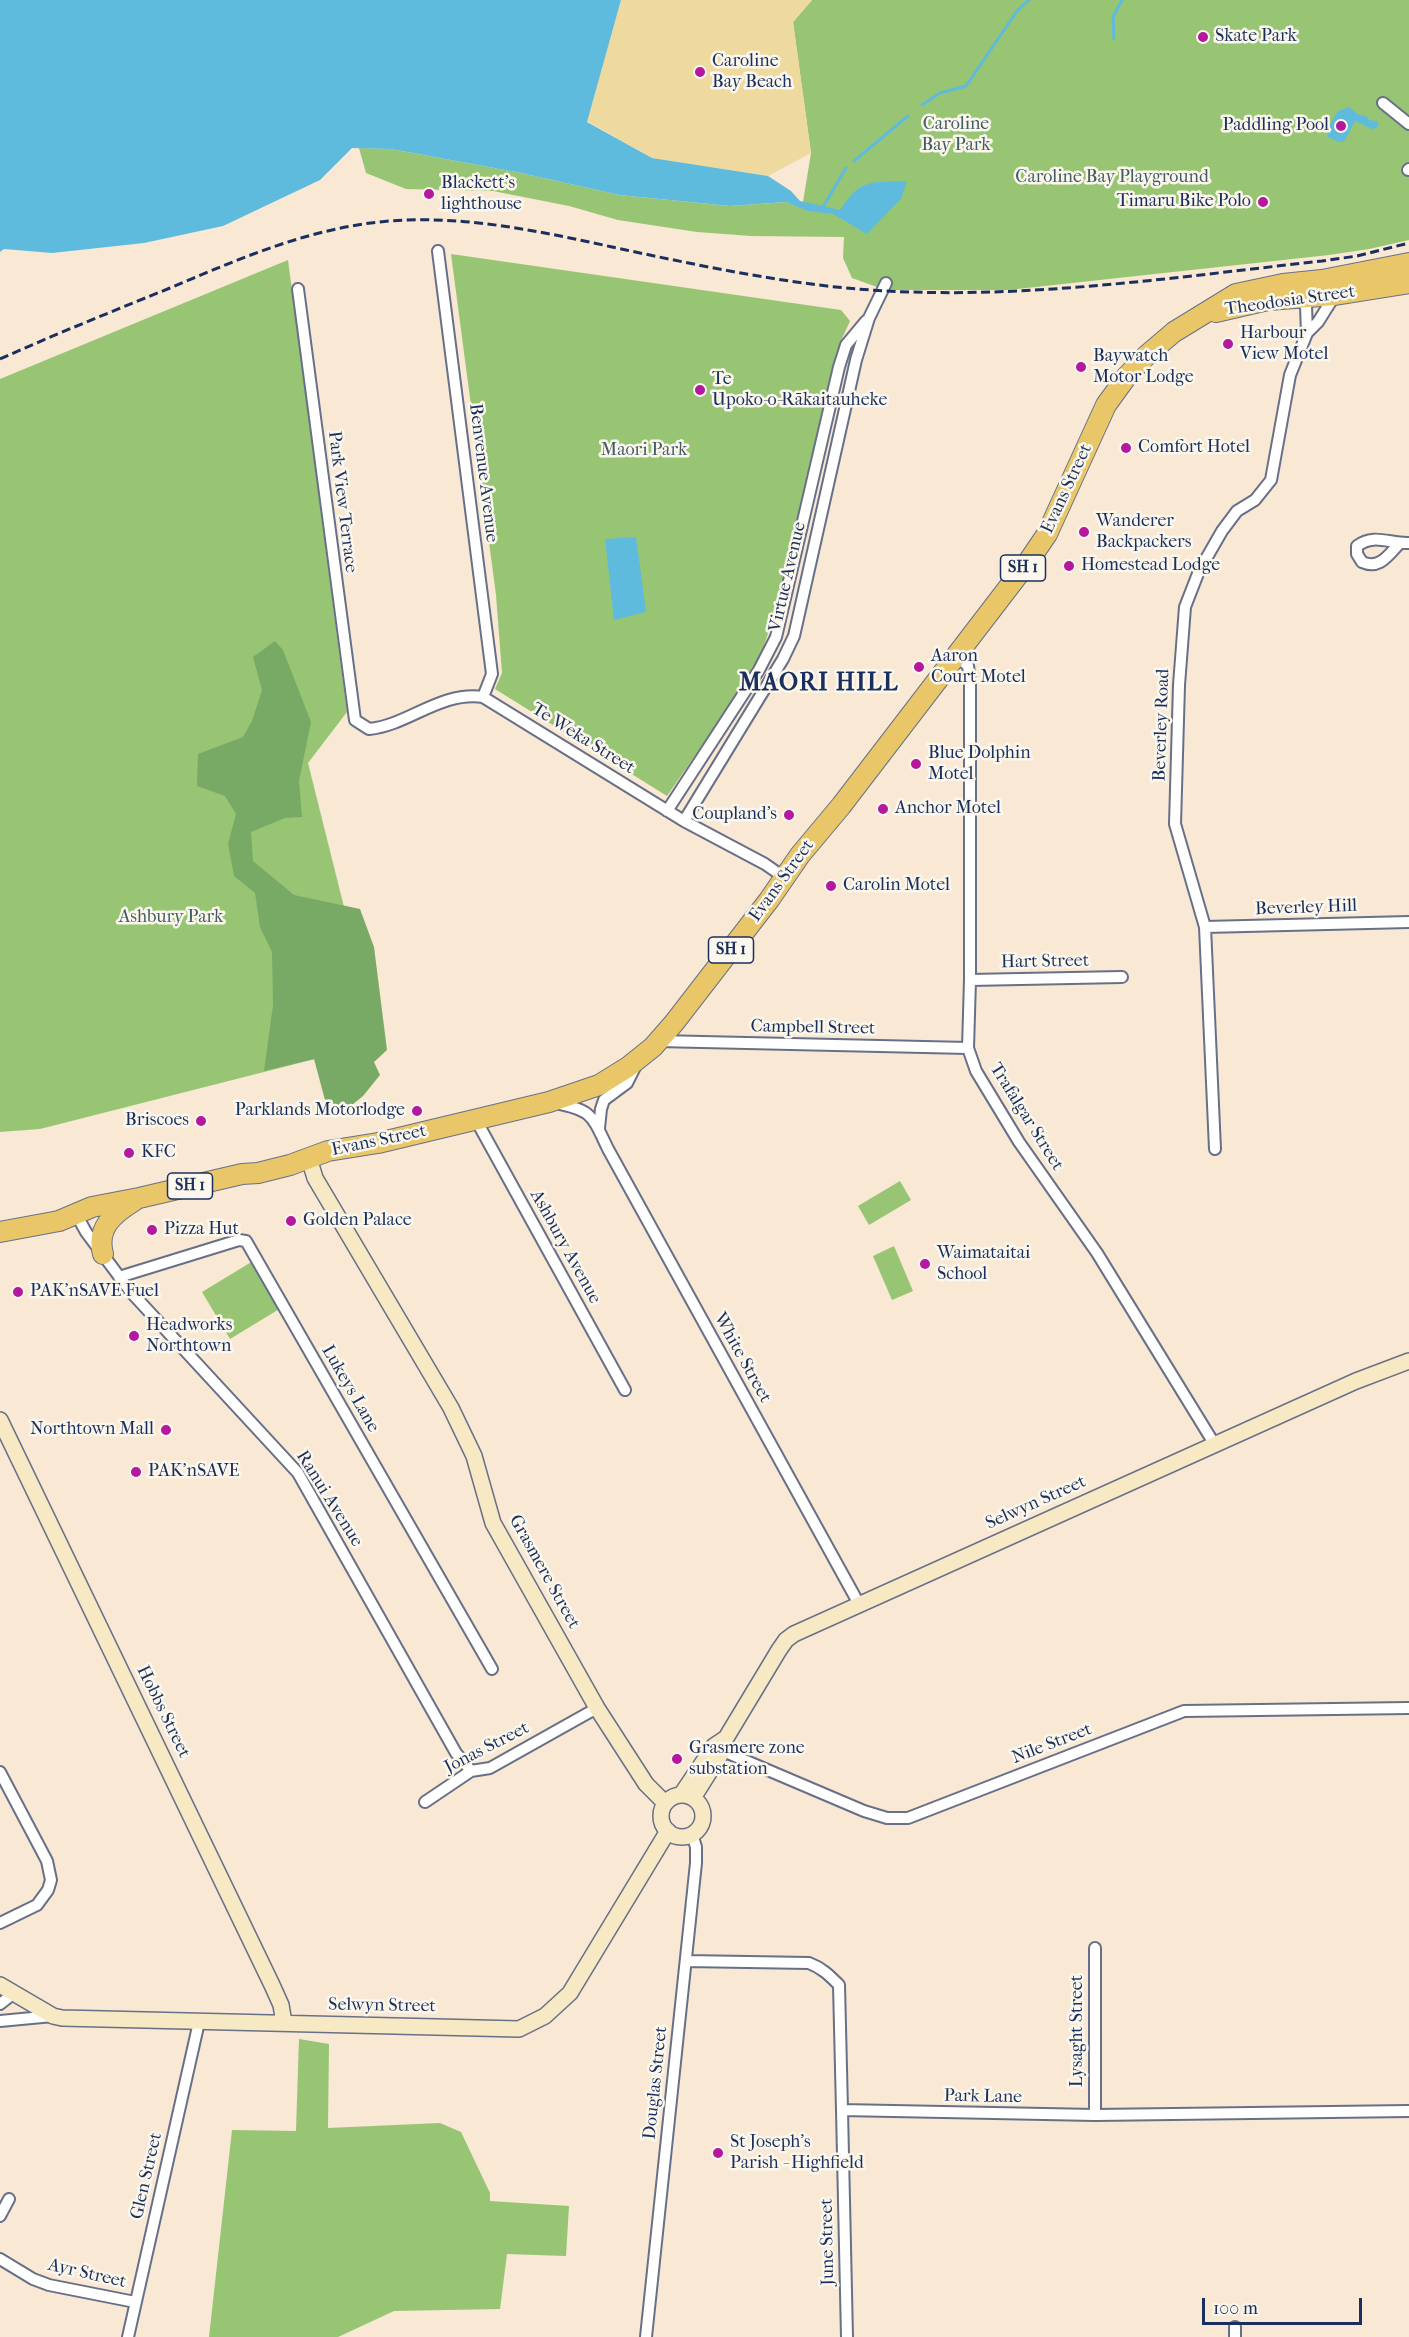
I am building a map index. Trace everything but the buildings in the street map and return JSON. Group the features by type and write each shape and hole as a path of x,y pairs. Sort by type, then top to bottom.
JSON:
{"highway":[{"name":"Theodosia Street","path":"1204,314 1236,294 1409,263"},
{"name":"Theodosia Street","path":"1204,314 1268,300 1335,295 1409,283"},
{"name":"Evans Street","path":"0,1232 48,1223 92,1207 242,1174 258,1173 328,1151 378,1143 549,1102 599,1085 615,1077 658,1041 800,855 841,806 957,656 1047,534 1115,390 1160,343 1204,314"},
{"path":"103,1254 100,1245 104,1227 118,1211 139,1198"}],"street":[{"path":"1383,103 1409,124"},
{"name":"Benvenue Avenue","path":"438,251 492,674 483,697"},
{"name":"Virtue Avenue","path":"684,822 783,659 794,636 856,360 869,318 886,283"},
{"name":"Park View Terrace","path":"298,289 355,720 369,729 386,727 444,700 469,695 483,697"},
{"name":"Beverley Road","path":"1215,1149 1205,927 1175,824 1179,685 1185,608 1199,571 1222,531 1237,510 1255,500 1271,480 1290,375 1307,333 1335,295"},
{"name":"Beverley Road","path":"1296,297 1306,306 1307,333"},
{"name":"Virtue Avenue","path":"667,811 759,670 777,637 839,367 846,345 869,318"},
{"name":"Trafalgar Street","path":"957,656 968,666 970,680 968,1048 976,1071 1019,1142 1097,1253 1215,1445"},
{"name":"Te Weka Street","path":"483,697 684,822 765,864 784,878"},
{"name":"Beverley Hill","path":"1205,927 1409,922"},
{"name":"Hart Street","path":"970,980 1122,977"},
{"name":"Campbell Street","path":"658,1041 968,1048"},
{"path":"599,1128 600,1111 604,1100 627,1083 640,1057"},
{"name":"White Street","path":"549,1102 582,1109 599,1128 608,1149 859,1604"},
{"name":"Ashbury Avenue","path":"476,1120 625,1390"},
{"name":"Grasmere Street","path":"309,1158 315,1178 451,1408 474,1456 493,1522 597,1708 646,1784 665,1803"},
{"name":"Ranui Avenue","path":"76,1214 86,1233 119,1277 297,1473 456,1753 471,1771"},
{"name":"Lukeys Lane","path":"119,1277 239,1240 246,1241 492,1669"},
{"name":"Selwyn Street","path":"687,1797 725,1743 786,1640 804,1628 1356,1381 1409,1361"},
{"name":"Hobbs Street","path":"0,1420 267,1974 280,2005 284,2023"},
{"name":"Jonas Street","path":"425,1802 471,1771 490,1768 597,1708"},
{"name":"Nile Street","path":"725,1743 730,1754 864,1811 887,1818 908,1818 1184,1711 1409,1708"},
{"path":"0,1772 47,1861 51,1880 48,1890 37,1905 0,1923"},
{"path":"675,1796 687,1797 698,1803 702,1816 701,1824 692,1834 679,1836 668,1831 661,1815 665,1803 675,1796"},
{"name":"Selwyn Street","path":"7,1989 53,2016 73,2019 519,2029 545,2016 570,1993 668,1831"},
{"name":"Douglas Street","path":"646,2337 696,1863 696,1847 692,1834"},
{"name":"Lysaght Street","path":"1095,1948 1095,2115"},
{"path":"686,1961 796,1962 821,1967 839,1985 842,2110"},
{"path":"0,2004 7,1989"},
{"path":"0,2021 53,2016"},
{"name":"Glen Street","path":"128,2337 199,2022"},
{"name":"Park Lane","path":"842,2110 1095,2115 1409,2111"},
{"name":"June Street","path":"842,2110 847,2337"},
{"path":"0,2216 9,2199"},
{"name":"Ayr Street","path":"0,2259 33,2279 49,2285 135,2302"}],"green space":[{"name":"Caroline Bay Park","path":"812,0 1409,0 1409,240 1329,255 1008,290 894,290 852,278 843,258 844,237 751,236 697,232 618,220 569,206 493,191 406,189 366,173 359,148 391,149 521,173 619,195 730,206 786,202 802,208 811,153 793,22"},
{"name":"Maori Park","path":"451,254 841,310 850,321 839,345 777,607 762,651 747,680 667,796 495,689 502,673 496,595"},
{"name":"Ashbury Park","path":"288,260 347,712 308,763 377,1039 315,1059 40,1129 0,1132 0,379"},
{"path":"275,641 283,650 311,722 299,781 302,817 285,818 251,832 253,861 294,895 360,909 374,947 387,1050 374,1062 380,1075 363,1096 347,1109 325,1100 314,1059 264,1071 273,1005 272,952 260,927 255,893 234,876 228,844 236,814 225,796 197,786 198,754 243,737 252,721 262,690 253,657"},
{"path":"900,1181 911,1200 869,1225 858,1206"},
{"path":"894,1246 913,1291 892,1300 873,1256"},
{"path":"253,1261 281,1308 230,1339 202,1292"},
{"path":"299,2039 329,2044 328,2128 440,2123 461,2132 490,2193 490,2201 569,2206 566,2256 507,2254 500,2309 394,2311 338,2337 209,2337 232,2130 296,2131"}],"sand":[{"name":"Caroline Bay Beach","path":"621,0 812,0 793,22 811,153 768,176 652,158 587,121"}],"water":[{"path":"0,0 621,0 587,122 652,158 768,176 791,191 800,201 840,210 861,187 875,182 907,181 901,199 867,234 833,214 808,211 786,202 730,206 619,195 521,173 391,149 352,148 320,180 223,226 144,243 52,253 4,249 0,252"},
{"name":"Paddling Pool","path":"1349,107 1357,114 1377,121 1379,124 1372,129 1355,121 1344,142 1328,137 1327,129 1338,111"},
{"path":"636,537 646,612 614,620 605,539"}],"waterway":[{"path":"922,105 940,93 966,86 1017,11 1029,0"},
{"path":"1114,39 1113,17 1122,0"},
{"path":"854,161 908,116"},
{"path":"823,207 846,168"}],"railway":[{"path":"0,359 223,266 277,246 333,230 390,221 479,223 538,232 751,275 802,283 889,291 951,293 1137,282 1357,256 1409,243"}],"place":[{"name":"Skate Park","path":"1203,37"},
{"name":"Caroline Bay Beach","path":"700,72"},
{"name":"Paddling Pool","path":"1341,126"},
{"name":"Blackett's lighthouse","path":"429,194"},
{"name":"Timaru Bike Polo","path":"1263,202"},
{"name":"Harbour View Motel","path":"1228,344"},
{"name":"Baywatch Motor Lodge","path":"1081,367"},
{"name":"Te Upoko-o-Rākaitauheke","path":"700,390"},
{"name":"Comfort Hotel","path":"1126,448"},
{"name":"Wanderer Backpackers","path":"1084,532"},
{"name":"Homestead Lodge","path":"1069,566"},
{"name":"Aaron Court Motel","path":"919,667"},
{"name":"Blue Dolphin Motel","path":"916,764"},
{"name":"Anchor Motel","path":"883,809"},
{"name":"Coupland's","path":"789,815"},
{"name":"Carolin Motel","path":"831,886"},
{"name":"Parklands Motorlodge","path":"417,1111"},
{"name":"Briscoes","path":"201,1121"},
{"name":"KFC","path":"129,1153"},
{"name":"Golden Palace","path":"291,1221"},
{"name":"Pizza Hut","path":"152,1230"},
{"name":"Waimataitai School","path":"925,1264"},
{"name":"PAK'nSAVE Fuel","path":"18,1292"},
{"name":"Headworks Northtown","path":"134,1336"},
{"name":"Northtown Mall","path":"166,1430"},
{"name":"PAK'nSAVE","path":"136,1472"},
{"name":"Grasmere zone substation","path":"677,1759"},
{"name":"St Joseph's Parish - Highfield","path":"718,2153"}],"district":[{"name":"MAORI HILL","path":"819,684"}],"park label":[{"name":"Caroline Bay Playground","path":"1112,178"}]}
